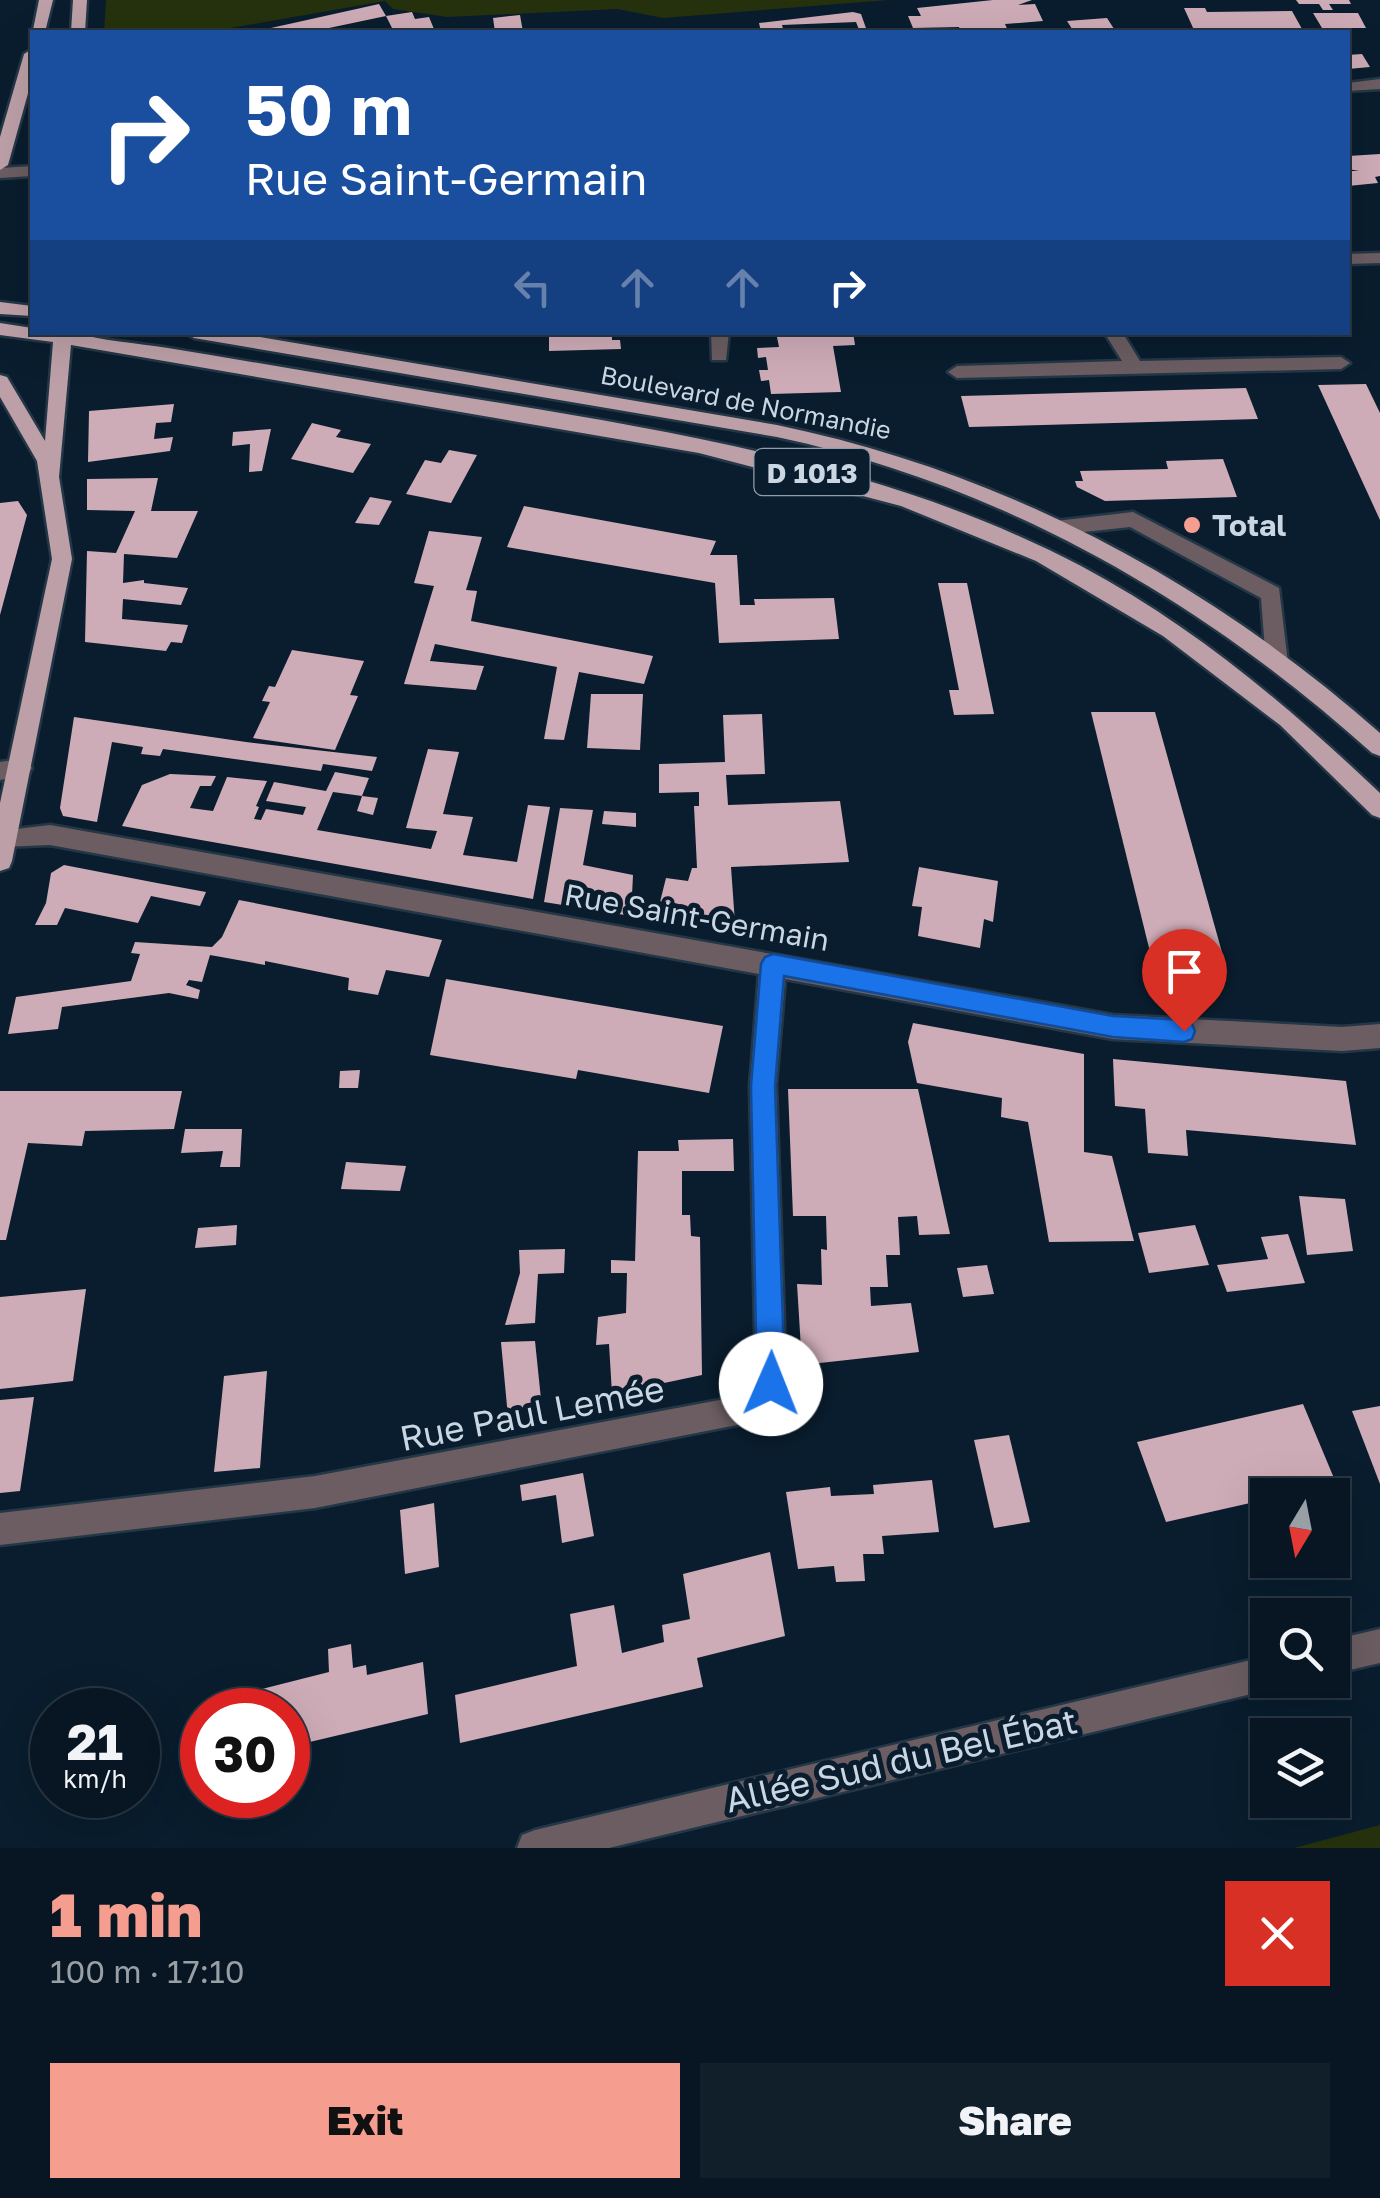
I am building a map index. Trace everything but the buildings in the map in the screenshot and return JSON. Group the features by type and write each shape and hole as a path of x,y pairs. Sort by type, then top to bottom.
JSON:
{"main road":[{"path":"38,30 46,0"},
{"path":"78,30 80,0"},
{"path":"0,166 30,61"},
{"path":"0,308 30,311"},
{"name":"D 1013","path":"0,329 30,332"},
{"path":"52,478 63,335"},
{"name":"Boulevard de Normandie","path":"63,335 657,437 756,457 888,492 1044,557 1176,634 1288,720 1380,808"},
{"name":"Boulevard de Normandie","path":"211,335 707,418 870,452 959,482 1097,547 1229,625 1380,747"},
{"path":"0,381 47,462 62,559 10,770 2,850"}],"street":[{"path":"1350,87 1380,84"},
{"path":"0,173 30,171"},
{"path":"1350,259 1380,258"},
{"path":"719,356 720,335"},
{"path":"1116,335 1135,367"},
{"path":"957,372 1341,363"},
{"path":"1056,528 1133,519 1271,594 1276,662"},
{"name":"Rue Saint-Germain","path":"2,850 50,835 1113,1026 1342,1039 1380,1036"},
{"name":"Rue Paul Lemée","path":"0,1529 315,1492 731,1413 771,1384 763,1086 773,964"},
{"path":"1350,1653 1380,1646"},
{"name":"Allée Sud du Bel Ébat","path":"535,1848 1250,1677"}],"green space":[{"path":"106,0 889,0 663,18 617,9 447,17 393,9 385,1 219,30 104,30"},
{"path":"1380,1825 1380,1848 1294,1848"}],"place":[{"name":"Total","path":"1192,525"}],"route":[{"path":"771,1384 763,1086 773,964 1113,1026 1184,1031"}]}
